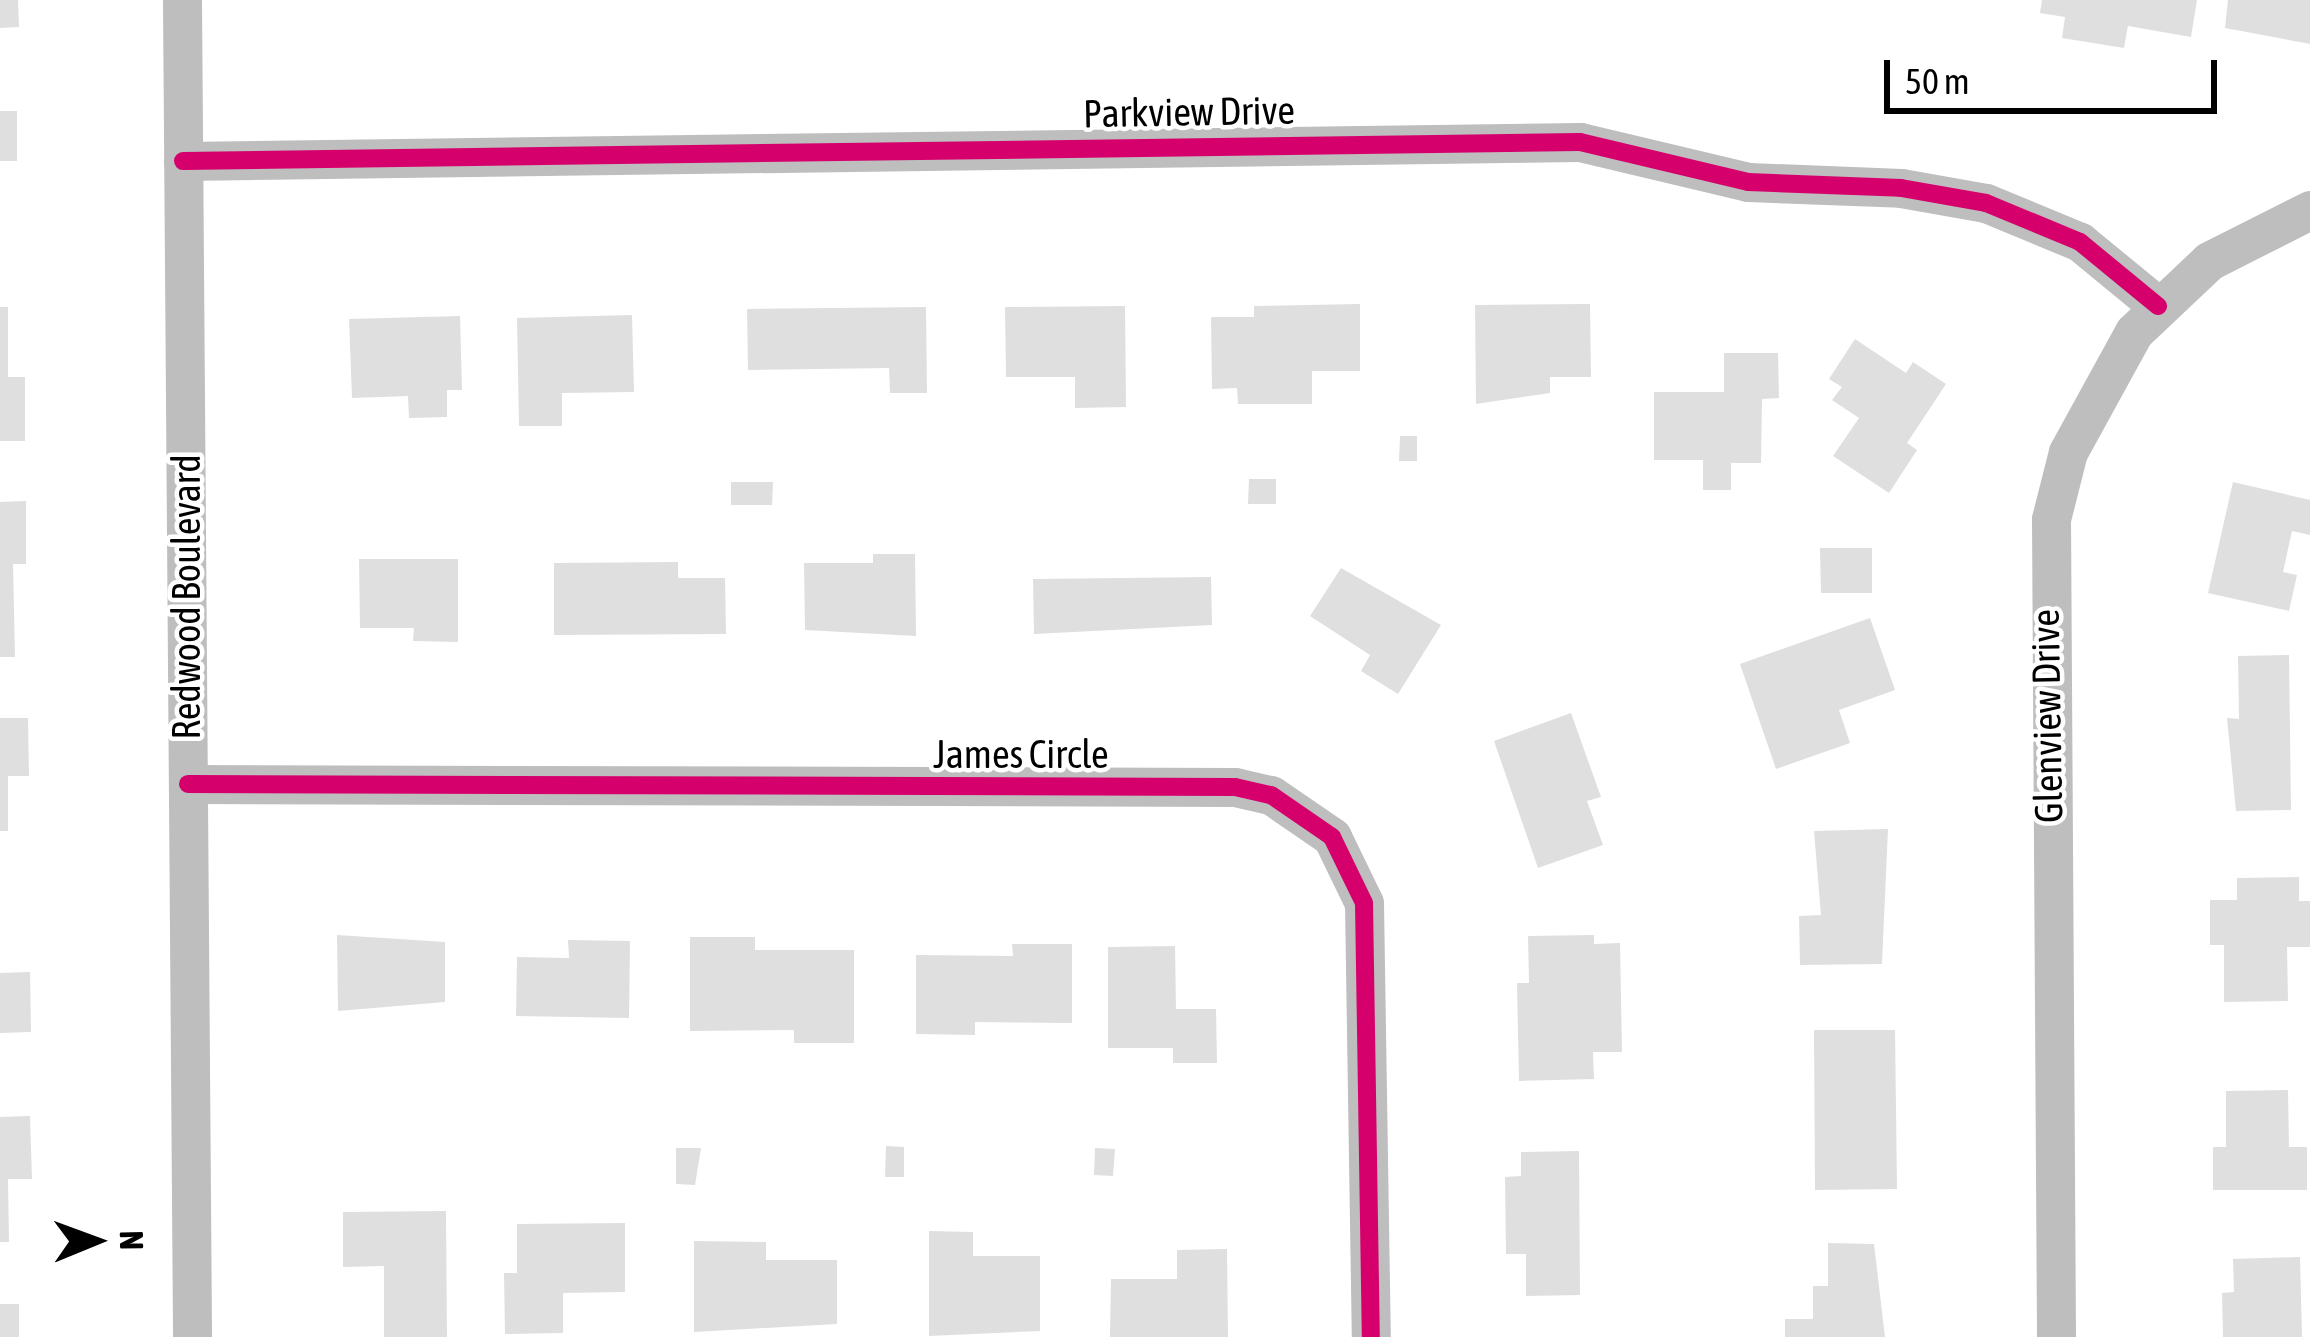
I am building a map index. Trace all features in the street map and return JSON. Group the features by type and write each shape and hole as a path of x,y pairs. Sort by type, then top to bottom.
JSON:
{"street":[{"name":"Redwood Boulevard","path":"182,0 192,1337"},
{"name":"Parkview Drive","path":"183,161 1560,141 1748,182 1901,188 1986,203 2080,242 2158,306"},
{"name":"Glenview Drive","path":"2056,1337 2051,519 2068,452 2096,389 2158,306 2210,261 2310,210"},
{"name":"James Circle","path":"188,784 1211,787 1271,795 1332,837 1364,903 1371,1337"}],"building":[{"path":"0,0 18,0 19,27 0,28"},
{"path":"2042,0 2197,0 2191,37 2128,26 2124,48 2062,38 2065,17 2040,13"},
{"path":"2228,0 2310,0 2310,44 2225,28"},
{"path":"0,111 17,111 17,161 0,161"},
{"path":"1360,304 1360,371 1312,371 1312,404 1238,404 1237,388 1212,389 1211,317 1254,317 1254,306"},
{"path":"1590,304 1591,377 1550,377 1550,393 1476,404 1475,305"},
{"path":"1125,306 1126,407 1075,408 1075,377 1006,377 1005,307"},
{"path":"0,307 8,307 8,377 25,377 25,441 0,441"},
{"path":"926,307 927,393 890,393 889,368 748,370 747,309"},
{"path":"632,315 634,392 562,393 562,426 519,426 517,318"},
{"path":"460,316 462,390 447,390 447,417 409,418 408,396 352,398 349,319"},
{"path":"1855,339 1906,373 1913,362 1946,384 1907,443 1917,450 1889,493 1833,456 1859,418 1832,400 1842,387 1829,379"},
{"path":"1724,353 1778,353 1779,398 1762,399 1761,463 1731,463 1731,490 1703,490 1703,460 1654,460 1654,392 1724,392"},
{"path":"1400,436 1417,436 1417,461 1399,461"},
{"path":"1249,479 1276,479 1276,504 1248,504"},
{"path":"731,482 773,482 772,505 731,505"},
{"path":"2233,482 2310,500 2310,535 2292,531 2283,572 2297,575 2289,611 2208,593"},
{"path":"26,501 26,564 13,564 15,657 0,657 0,502"},
{"path":"1820,548 1872,548 1872,593 1821,593"},
{"path":"873,554 915,554 916,636 805,630 804,563 873,563"},
{"path":"359,559 458,559 458,642 413,641 414,628 360,628"},
{"path":"678,562 678,578 725,578 726,634 554,635 554,563"},
{"path":"1341,568 1441,625 1398,694 1361,671 1370,655 1310,616"},
{"path":"1211,577 1212,625 1034,634 1033,579"},
{"path":"1870,618 1895,690 1839,710 1850,743 1776,769 1740,664"},
{"path":"2289,655 2291,810 2236,811 2227,718 2239,719 2238,656"},
{"path":"1571,713 1601,797 1587,801 1603,845 1538,868 1494,741"},
{"path":"0,718 28,718 29,776 8,776 8,831 0,831"},
{"path":"1888,829 1882,964 1800,965 1799,916 1821,915 1814,831"},
{"path":"2299,877 2299,901 2310,901 2310,947 2287,947 2288,1001 2224,1002 2224,945 2210,945 2210,900 2237,900 2237,878"},
{"path":"337,935 445,942 445,1002 338,1011"},
{"path":"1594,935 1594,944 1620,943 1622,1052 1593,1052 1594,1079 1519,1081 1517,983 1529,983 1528,936"},
{"path":"690,937 755,937 755,950 854,950 854,1043 794,1043 794,1030 690,1031"},
{"path":"568,940 630,941 629,1018 516,1016 517,957 569,958"},
{"path":"1012,944 1072,944 1072,1023 975,1022 975,1035 916,1034 916,955 1013,956"},
{"path":"1175,946 1176,1009 1216,1009 1217,1063 1173,1063 1173,1048 1108,1048 1108,947"},
{"path":"30,972 31,1032 0,1033 0,973"},
{"path":"1814,1030 1895,1030 1897,1189 1815,1190"},
{"path":"2288,1090 2289,1147 2307,1147 2307,1190 2213,1190 2213,1147 2226,1147 2226,1091"},
{"path":"30,1116 32,1179 8,1179 9,1242 0,1242 0,1117"},
{"path":"886,1146 904,1147 904,1177 885,1177"},
{"path":"676,1148 701,1148 695,1185 676,1184"},
{"path":"1095,1148 1115,1149 1113,1176 1094,1175"},
{"path":"1579,1151 1580,1295 1526,1296 1526,1254 1506,1254 1505,1177 1521,1176 1521,1152"},
{"path":"446,1211 447,1337 384,1337 384,1266 343,1267 343,1212"},
{"path":"625,1223 625,1292 563,1293 563,1333 505,1334 504,1273 517,1273 517,1224"},
{"path":"929,1231 973,1232 973,1256 1040,1256 1040,1331 929,1336"},
{"path":"694,1241 766,1242 766,1260 837,1260 837,1324 694,1332"},
{"path":"1828,1243 1874,1244 1885,1337 1785,1337 1785,1319 1813,1319 1813,1286 1828,1286"},
{"path":"1227,1249 1228,1337 1110,1337 1111,1279 1177,1279 1177,1250"},
{"path":"2300,1257 2302,1337 2223,1337 2222,1293 2234,1292 2233,1259"},
{"path":"0,1304 19,1304 19,1337 0,1337"}],"cycle path":[{"path":"183,161 1580,142 1748,182 1901,188 1986,203 2080,242 2158,306"},
{"path":"188,784 1235,787 1271,795 1332,837 1364,903 1371,1337"}]}
